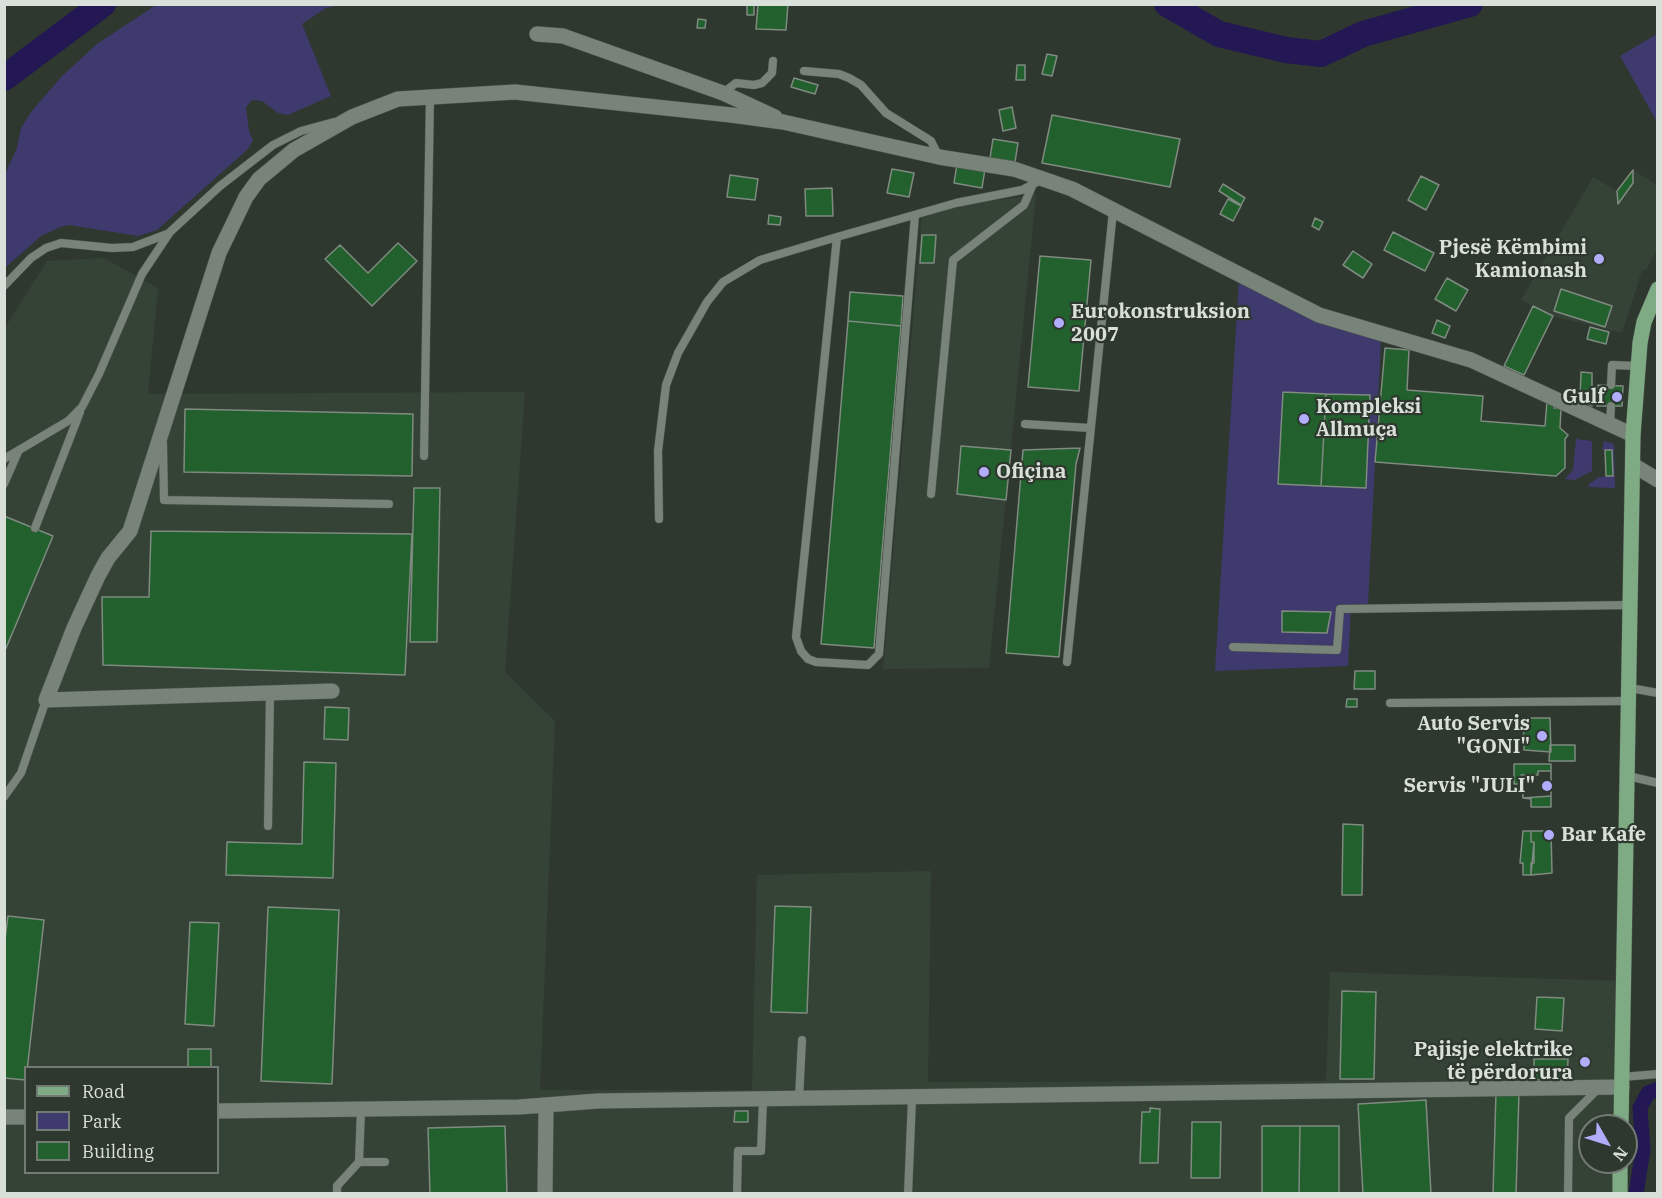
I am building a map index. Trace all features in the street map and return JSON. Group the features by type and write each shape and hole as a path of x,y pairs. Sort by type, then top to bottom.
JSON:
{"main road":[{"path":"1621,1114 1632,605 1633,435 1636,366 1644,322 1656,296"},
{"path":"1620,1174 1620,1194"}],"street":[{"path":"537,34 563,36 723,93 783,122"},
{"path":"332,691 46,700 66,647 98,576 108,558 130,531 219,253 246,197 259,178 276,162 352,117 398,99 430,95 515,92 783,122 939,156 1014,169 1113,211 1319,315 1347,326 1471,360 1633,435"},
{"path":"1633,465 1658,480"},
{"path":"219,1111 546,1105 598,1101 912,1099 1599,1087 1622,1082"},
{"path":"545,1194 546,1105"},
{"path":"4,1117 24,1117"}],"lane":[{"path":"723,93 736,82 754,85 762,83 772,73 773,61"},
{"path":"804,71 839,74 849,78 861,86 886,113 931,141 939,156"},
{"path":"424,456 430,95"},
{"path":"35,528 82,407 142,274 170,232 220,186 273,145 301,131 352,117"},
{"path":"659,519 658,451 666,385 678,353 707,302 723,282 760,260 915,215 1022,190 1039,181"},
{"path":"932,494 953,260 1024,205 1039,181"},
{"path":"1067,662 1113,211"},
{"path":"837,237 796,644 808,659 860,666 874,662 880,646 915,215"},
{"path":"4,286 31,258 46,248 61,243 112,248 133,247 170,232"},
{"path":"1611,385 1612,364 1636,366"},
{"path":"1610,424 1611,406"},
{"path":"4,459 68,421 82,407"},
{"path":"1025,424 1090,428"},
{"path":"163,426 164,501 389,504"},
{"path":"4,484 19,450"},
{"path":"1233,647 1337,650 1340,609 1632,605"},
{"path":"268,826 270,693"},
{"path":"1390,703 1658,693"},
{"path":"4,797 21,773 46,700"},
{"path":"1628,776 1658,783"},
{"path":"799,1100 801,1040"},
{"path":"1622,1082 1658,1074"},
{"path":"1568,1194 1569,1118 1599,1087"},
{"path":"908,1194 912,1099"},
{"path":"737,1194 738,1151 761,1151 763,1100"},
{"path":"337,1194 337,1186 359,1162 361,1109"},
{"path":"359,1162 385,1162"}],"shaded area":[{"name":"Pjesë Këmbimi Kamionash","path":"1633,170 1657,185 1657,250 1646,270 1642,270 1622,333 1553,316 1521,300 1593,177 1617,191"},
{"path":"1036,195 989,668 883,669 922,214 975,203"},
{"path":"104,258 158,288 148,394 525,392 505,672 555,721 540,1090 752,1090 757,875 931,871 928,1082 1326,1081 1330,972 1624,981 1621,1114 1578,1114 1578,1174 1620,1174 1619,1193 5,1193 4,329 47,261"}],"green space":[{"path":"156,5 340,5 326,8 302,24 331,96 288,115 278,113 262,101 252,100 246,107 249,131 253,140 248,149 157,230 138,236 69,225 60,227 41,236 5,268 5,174 17,148 21,128 31,112 62,76 97,44"},
{"path":"1657,34 1657,122 1620,56"},
{"name":"Kompleksi Allmuça","path":"1239,279 1381,340 1368,604 1351,604 1348,666 1215,671"},
{"path":"1576,439 1592,441 1592,471 1575,480 1565,479 1573,470"},
{"path":"1604,441 1614,444 1615,488 1589,487 1589,484 1599,477 1613,476 1612,450 1602,450"}],"building":[{"path":"747,4 754,4 754,15 747,15"},
{"path":"758,4 788,4 786,30 756,29"},
{"path":"698,19 706,20 705,28 697,28"},
{"path":"1047,54 1057,56 1052,76 1042,74"},
{"path":"1017,65 1025,65 1025,80 1016,80"},
{"path":"794,78 818,85 815,94 791,87"},
{"path":"1012,107 1016,128 1003,131 999,110"},
{"path":"1052,115 1180,139 1170,187 1042,163"},
{"path":"993,139 1018,143 1015,162 990,158"},
{"path":"957,164 985,169 982,188 954,183"},
{"path":"892,169 914,173 909,197 887,193"},
{"path":"1633,170 1633,183 1618,204 1617,191"},
{"path":"730,175 758,179 755,200 727,197"},
{"path":"1421,176 1439,185 1426,210 1408,200"},
{"path":"1223,184 1245,198 1241,205 1219,191"},
{"path":"832,188 833,216 806,216 805,189"},
{"path":"1228,199 1241,206 1233,221 1220,214"},
{"path":"769,215 781,217 780,225 768,224"},
{"path":"1315,218 1323,222 1319,230 1312,226"},
{"path":"1393,232 1434,253 1425,271 1384,250"},
{"path":"922,235 936,235 934,263 920,263"},
{"path":"398,243 417,261 372,306 325,259 340,245 368,273"},
{"path":"1353,251 1372,264 1363,278 1343,265"},
{"name":"Eurokonstruksion 2007","path":"1040,256 1091,260 1079,391 1028,387"},
{"path":"1447,278 1468,290 1456,311 1435,299"},
{"path":"1561,289 1612,306 1605,327 1554,311"},
{"path":"850,292 903,296 901,326 848,321"},
{"path":"1533,306 1553,316 1524,375 1504,366"},
{"path":"1437,320 1450,326 1445,338 1432,333"},
{"path":"848,321 901,326 874,648 821,644"},
{"path":"1590,327 1609,332 1606,344 1587,339"},
{"path":"1385,348 1409,350 1407,390 1483,396 1481,421 1545,426 1547,401 1555,405 1554,408 1561,408 1560,428 1568,435 1565,439 1565,468 1556,476 1375,462"},
{"path":"1581,372 1592,373 1592,406 1580,400"},
{"path":"1598,385 1623,386 1622,406 1597,406"},
{"path":"1283,392 1326,394 1321,486 1278,484"},
{"path":"1326,394 1370,395 1366,488 1321,486"},
{"path":"185,409 413,414 412,476 184,472"},
{"name":"Ofiçina","path":"961,446 1011,450 1006,500 957,494"},
{"path":"1080,448 1076,464 1059,657 1006,653 1023,450"},
{"path":"1605,450 1612,450 1613,476 1606,476"},
{"path":"414,488 440,488 437,642 410,642"},
{"path":"4,516 53,536 4,653"},
{"path":"151,531 412,534 405,675 103,665 102,597 149,597"},
{"path":"1282,611 1331,612 1327,633 1282,632"},
{"path":"1355,671 1375,671 1375,689 1354,689"},
{"path":"1347,699 1357,699 1357,707 1346,707"},
{"path":"325,707 349,708 348,740 324,739"},
{"path":"1523,718 1550,718 1551,752 1524,750"},
{"path":"1550,745 1575,745 1575,761 1549,761"},
{"path":"304,762 336,763 333,878 226,875 227,842 302,844"},
{"path":"1514,764 1551,764 1551,807 1531,807 1531,799 1523,798 1523,784 1514,784"},
{"path":"1538,771 1551,771 1551,796 1523,798 1521,775 1538,775"},
{"path":"1343,824 1363,825 1362,895 1342,895"},
{"path":"1523,831 1531,831 1531,842 1534,842 1531,875 1523,875 1523,863 1520,863"},
{"path":"1531,831 1551,831 1552,873 1531,875 1531,863 1534,863 1534,842 1531,842"},
{"path":"775,906 811,907 807,1013 771,1012"},
{"path":"268,907 339,910 332,1084 261,1081"},
{"path":"8,916 44,920 28,1066 24,1066 24,1080 4,1078 4,947"},
{"path":"190,922 219,923 214,1026 185,1024"},
{"path":"1342,991 1376,992 1374,1079 1340,1079"},
{"path":"1537,997 1564,998 1562,1031 1535,1029"},
{"path":"188,1049 211,1049 211,1066 188,1066"},
{"path":"1534,1059 1568,1059 1567,1080 1534,1080"},
{"path":"1496,1093 1519,1093 1516,1194 1493,1194"},
{"path":"1426,1100 1431,1194 1363,1194 1358,1104"},
{"path":"1150,1108 1160,1109 1158,1163 1140,1163 1142,1112 1150,1112"},
{"path":"735,1111 748,1111 748,1122 734,1122"},
{"path":"1192,1122 1221,1122 1220,1178 1191,1178"},
{"path":"505,1126 507,1194 430,1194 428,1128"},
{"path":"1262,1126 1300,1126 1299,1194 1262,1194"},
{"path":"1300,1126 1339,1126 1339,1194 1299,1194"}],"waterway":[{"path":"4,78 103,4"},
{"path":"1167,4 1219,34 1286,50 1321,54 1363,34 1470,4"},
{"path":"1636,1194 1643,1150 1640,1108 1648,1093 1658,1089"}],"place":[{"name":"Pjesë Këmbimi Kamionash","path":"1599,259"},
{"name":"Eurokonstruksion 2007","path":"1059,323"},
{"name":"Gulf","path":"1617,397"},
{"name":"Kompleksi Allmuça","path":"1304,419"},
{"name":"Ofiçina","path":"984,472"},
{"name":"Auto Servis \"GONI\"","path":"1542,736"},
{"name":"Servis \"JULI\"","path":"1547,786"},
{"name":"Bar Kafe","path":"1549,835"},
{"name":"Pajisje elektrike të përdorura","path":"1585,1062"}]}
